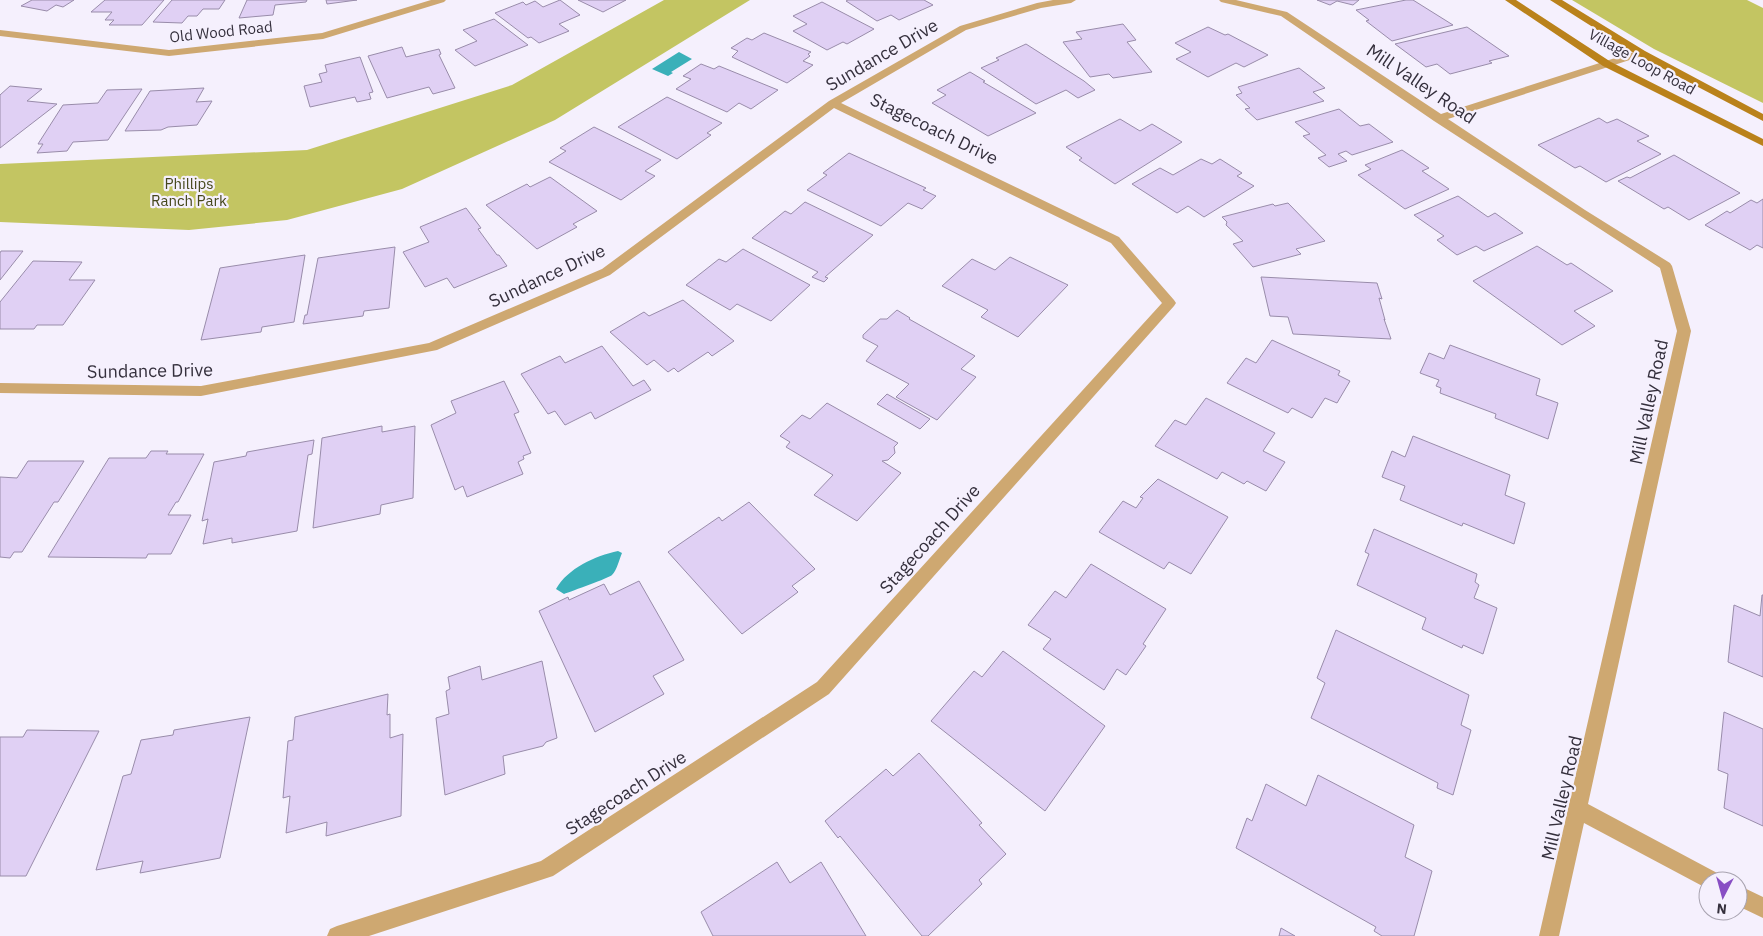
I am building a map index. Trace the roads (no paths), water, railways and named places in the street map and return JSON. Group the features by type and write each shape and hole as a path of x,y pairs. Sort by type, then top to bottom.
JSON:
{"main road":[{"name":"Village Loop Road","path":"1510,0 1607,64 1763,143"},
{"name":"Village Loop Road","path":"1555,0 1642,53 1763,118"}],"street":[{"name":"Old Wood Road","path":"0,33 170,53 323,36 441,0"},
{"name":"Sundance Drive","path":"0,388 201,391 432,347 606,272 833,102 963,28 1040,5 1071,0"},
{"name":"Mill Valley Road","path":"1224,0 1284,14 1438,119 1581,213 1666,266 1684,331 1550,936"},
{"path":"1438,119 1642,53"},
{"name":"Stagecoach Drive","path":"337,936 546,870 823,688 1169,303 1115,240 833,102"},
{"path":"1579,810 1698,874"},
{"path":"1748,900 1763,908"}],"water":[{"path":"679,52 692,59 671,72 673,73 668,76 652,69"},
{"path":"618,551 622,553 617,568 612,575 564,594 556,589 568,575 583,564 600,556"}],"park label":[{"name":"Phillips Ranch Park","path":"189,192"}]}
